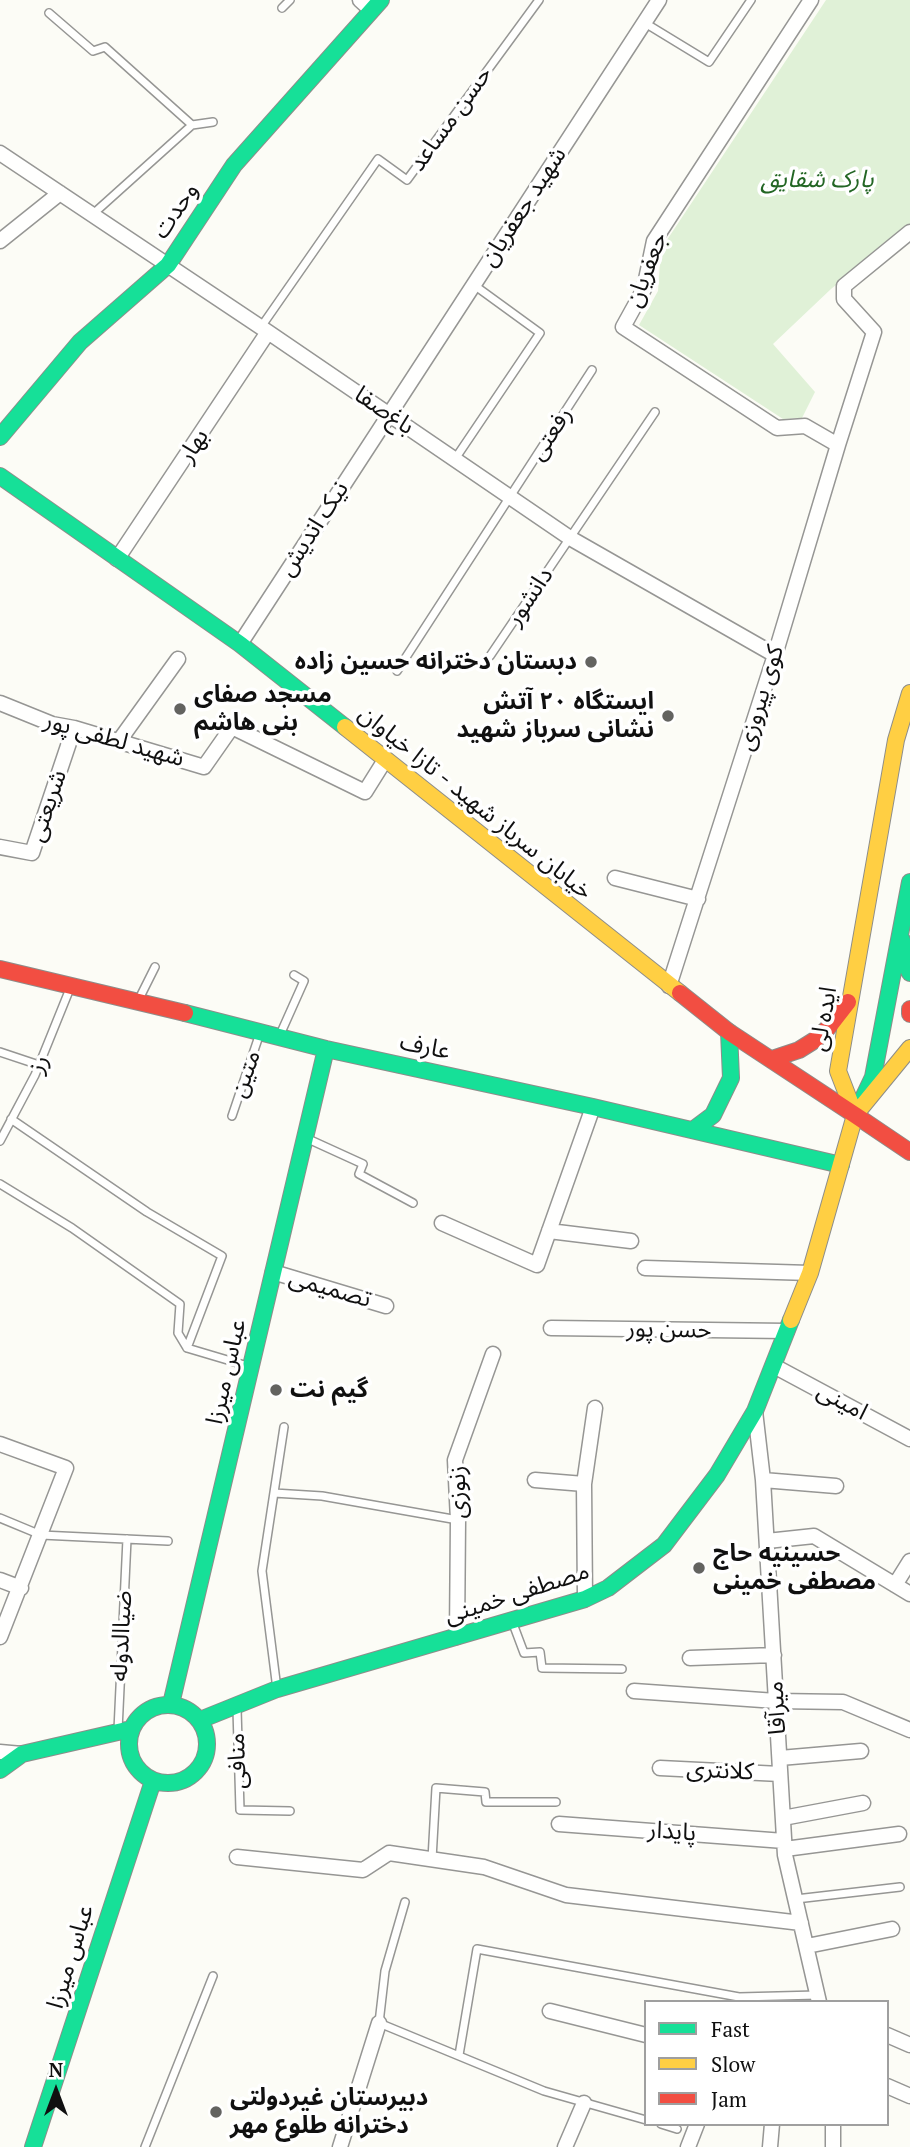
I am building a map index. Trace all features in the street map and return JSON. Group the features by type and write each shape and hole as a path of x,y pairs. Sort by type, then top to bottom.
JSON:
{"main road":[{"name":"وحدت","path":"0,438 80,342 168,265 234,165 370,3"},
{"name":"خیابان سرباز شهید - تازا خیاوان","path":"0,476 240,643 729,1032 910,1152"},
{"name":"ایده لى","path":"855,1115 838,1071 896,740 910,693"},
{"path":"855,1115 873,1077 910,883"},
{"path":"901,929 904,961 910,973"},
{"name":"عارف","path":"0,969 326,1049 841,1165"},
{"path":"772,1059 799,1050 815,1040 850,1000"},
{"path":"693,1130 713,1115 731,1078 729,1032"},
{"path":"855,1115 910,1048"},
{"name":"عباس میرزا","path":"171,1704 326,1049"},
{"name":"مصطفی خمینی","path":"200,1720 278,1689 585,1599 608,1588 664,1545 717,1475 755,1410 810,1273 855,1115"},
{"path":"0,1770 22,1754 125,1731 146,1711 171,1704 187,1709 200,1720 206,1731 206,1756 191,1777 179,1782 153,1781 135,1766 125,1731"},
{"name":"عباس میرزا","path":"33,2147 153,1781"}],"street":[{"name":"شهید جعفریان","path":"388,414 659,0"},
{"name":"جعفریان","path":"811,0 654,241 643,289 623,327 777,428 805,426 838,445"},
{"name":"باغ‌صفا","path":"0,153 265,329 570,538 775,655"},
{"path":"0,241 60,193"},
{"name":"کوی پیروزی","path":"669,986 775,655 874,332 844,299 844,286 910,232"},
{"name":"بهار","path":"117,559 265,329"},
{"name":"نیک اندیش","path":"240,643 388,414"},
{"path":"120,741 178,659"},
{"name":"شهید لطفی پور","path":"0,703 52,724 120,741 204,767 232,727 365,792 385,760"},
{"name":"شریعتی","path":"0,847 32,853 74,728"},
{"path":"615,878 698,899"},
{"path":"442,1223 537,1265 593,1107"},
{"path":"549,1231 631,1241"},
{"path":"645,1268 810,1273"},
{"name":"تصمیمی","path":"273,1272 386,1306"},
{"name":"حسن پور","path":"551,1328 787,1332"},
{"name":"زنوزی","path":"457,1637 458,1520 455,1460 493,1354"},
{"name":"امینی","path":"774,1366 910,1438"},
{"path":"585,1599 584,1484 595,1408"},
{"name":"میرآقا","path":"755,1410 763,1480 785,1845 818,1998"},
{"path":"0,1444 66,1468 0,1637"},
{"path":"535,1480 584,1484"},
{"path":"763,1480 836,1486"},
{"path":"767,1541 814,1536 910,1594"},
{"path":"895,1585 910,1561"},
{"path":"0,1580 21,1588"},
{"path":"690,1658 774,1655"},
{"path":"634,1692 776,1701 843,1702 910,1730"},
{"path":"780,1758 861,1751"},
{"path":"0,1752 22,1754"},
{"name":"کلانتری","path":"660,1768 780,1774"},
{"path":"783,1818 863,1803"},
{"name":"پایدار","path":"559,1824 785,1845 899,1833"},
{"path":"237,1857 363,1870 389,1853 484,1867 566,1895 801,1923"},
{"path":"807,1946 892,1929"},
{"path":"550,2011 644,2034"},
{"path":"340,2147 379,2023"},
{"path":"889,2036 910,2045"},
{"path":"889,2087 910,2096"},
{"path":"565,2147 584,2103"},
{"path":"688,2147 696,2126"},
{"path":"770,2147 772,2126"},
{"path":"833,2126 833,2147"}],"lane":[{"path":"282,8 290,0"},
{"name":"حسن مساعد","path":"265,329 377,159 407,180 539,0"},
{"path":"644,22 709,62 751,0"},
{"path":"49,13 93,51 105,47 192,125"},
{"path":"92,215 192,125 213,122"},
{"path":"454,459 540,332 473,285"},
{"name":"رفعتی","path":"397,671 592,370"},
{"name":"دانشور","path":"490,656 655,412"},
{"path":"138,1001 155,967"},
{"path":"279,1037 304,981 294,975"},
{"name":"رز","path":"0,1141 39,1065 71,985"},
{"name":"متین","path":"232,1116 260,1032"},
{"path":"0,1052 39,1065"},
{"path":"11,1119 147,1212 222,1256 187,1348"},
{"path":"305,1138 363,1164 359,1174 413,1203"},
{"path":"0,1184 72,1228 180,1304 178,1333 187,1348 251,1368"},
{"path":"278,1689 262,1571 284,1427"},
{"path":"274,1493 322,1496 458,1520"},
{"path":"0,1518 41,1535 168,1541"},
{"name":"ضیاالدوله","path":"125,1731 127,1539"},
{"path":"511,1621 524,1653 540,1652 542,1668 622,1670"},
{"name":"منافی","path":"237,1705 240,1810 290,1811"},
{"path":"432,1859 436,1788 485,1792 486,1802 556,1802"},
{"path":"796,1899 900,1887"},
{"path":"405,1902 385,1971 379,2023 544,2091 644,2119"},
{"path":"459,2055 477,1949 739,1997 818,1998"},
{"path":"145,2147 213,1976"},
{"path":"667,2126 677,2129"}],"green space":[{"name":"پارک شقایق","path":"826,0 910,0 910,225 831,289 773,344 815,392 802,418 783,419 639,325 658,291 661,249"}],"traffic: fast":[{"path":"0,437 80,342 168,265 234,165 381,0"},
{"path":"0,476 240,644 345,727"},
{"path":"855,1115 873,1077 910,882"},
{"path":"902,940 904,961 910,973"},
{"path":"185,1013 326,1049 841,1165"},
{"path":"693,1130 713,1115 731,1078 729,1032"},
{"path":"171,1704 326,1049"},
{"path":"200,1720 277,1689 585,1599 608,1588 664,1545 717,1475 755,1411 791,1320"},
{"path":"160,1705 176,1705 190,1711 201,1722 207,1736 207,1744 207,1752 201,1766 190,1777 176,1783 160,1783 146,1777 135,1766 129,1752 129,1736 135,1722 146,1711 160,1705"},
{"path":"0,1770 22,1754 131,1729"},
{"path":"33,2147 153,1781"}],"traffic: slow":[{"path":"855,1115 838,1071 896,740 910,693"},
{"path":"345,727 680,993"},
{"path":"791,1320 810,1273 855,1115 910,1048"}],"traffic: jam":[{"path":"0,969 185,1013"},
{"path":"680,993 729,1032 855,1115"},
{"path":"772,1059 799,1050 815,1040 848,1002"},
{"path":"910,1009 910,1014"},
{"path":"855,1115 910,1152"}],"place":[{"name":"دبستان دخترانه حسین زاده","path":"591,662"},
{"name":"مسجد صفای بنی هاشم","path":"180,709"},
{"name":"ایستگاه ۲۰ آتش نشانی سرباز شهید","path":"668,716"},
{"name":"گیم نت","path":"276,1390"},
{"name":"حسینیه حاج مصطفی خمینی","path":"699,1568"},
{"name":"دبیرستان غیردولتی دخترانه طلوع مهر","path":"216,2112"}]}
